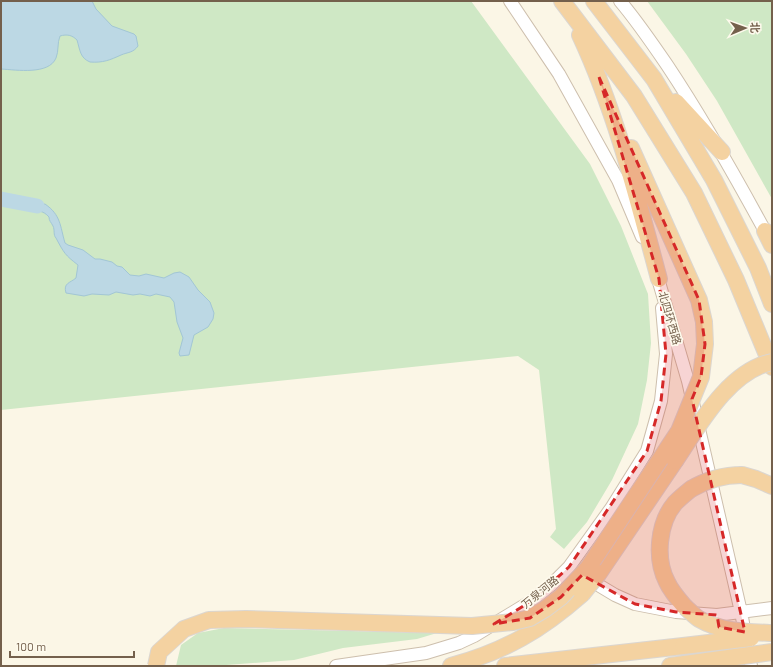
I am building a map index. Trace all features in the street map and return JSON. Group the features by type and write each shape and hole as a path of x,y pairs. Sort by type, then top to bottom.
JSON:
{"highway":[{"path":"594,1 654,78 722,152"},
{"path":"156,666 159,652 184,629 209,620 246,619 472,626 513,622 530,618 561,597 588,568 679,431 701,377 705,344 704,322 699,300 599,77 564,3"},
{"path":"564,3 634,96 694,193 736,280 772,367"},
{"path":"599,77 631,178 659,279"},
{"path":"654,78 714,180 758,268 772,304"},
{"path":"768,235 772,246"},
{"path":"451,666 497,651 523,637 547,623 582,594 599,573 716,402 734,382 749,371 772,362"},
{"path":"772,486 742,475 712,478 691,489 675,504 669,514 665,522 660,550 662,571 671,590 698,618 718,627 744,632 772,634"},
{"path":"505,666 683,646 772,634"},
{"path":"678,665 772,652"}],"street":[{"name":"北四环西路","path":"510,1 559,74 618,180 659,279 688,381 741,612 751,666"},
{"path":"620,1 637,22 690,100 722,152 768,235"},
{"path":"569,567 612,507 647,451 661,401 666,354 659,279"},
{"name":"万泉河路","path":"336,666 426,653 459,643 474,636 530,602 551,585 569,567 600,587 635,604 676,612 717,615 772,608"},
{"path":"717,615 725,666"}],"highlighted area":[{"path":"599,77 699,300 705,344 701,377 692,399 745,632 719,627 717,615 676,612 635,604 582,575 561,597 530,618 494,624 530,602 569,567 647,451 661,401 666,354 659,279"}],"green space":[{"path":"1,1 471,1 590,164 621,226 648,294 651,343 647,380 638,424 612,480 587,522 564,549 550,537 556,529 539,370 518,356 1,410"},
{"path":"647,1 772,1 772,199 717,101 686,54"},
{"path":"224,628 437,633 417,639 343,648 294,660 213,666 176,666 181,645 198,633"}],"water":[{"path":"1,1 92,1 96,9 112,26 134,34 136,36 138,46 132,51 110,60 103,62 90,62 82,56 77,40 71,36 63,35 60,36 59,39 56,58 47,67 32,70 1,69"},
{"path":"45,204 57,217 65,243 83,250 95,259 112,262 117,266 122,267 130,275 139,276 146,274 164,278 180,272 189,277 198,290 210,302 214,313 213,319 208,327 194,335 189,355 180,356 179,353 183,338 177,322 174,302 170,297 156,294 150,296 116,292 109,295 92,294 84,296 66,293 66,285 76,278 78,265 67,256 61,247 49,217 45,213 33,208"}],"waterway":[{"path":"1,199 37,206"}]}
